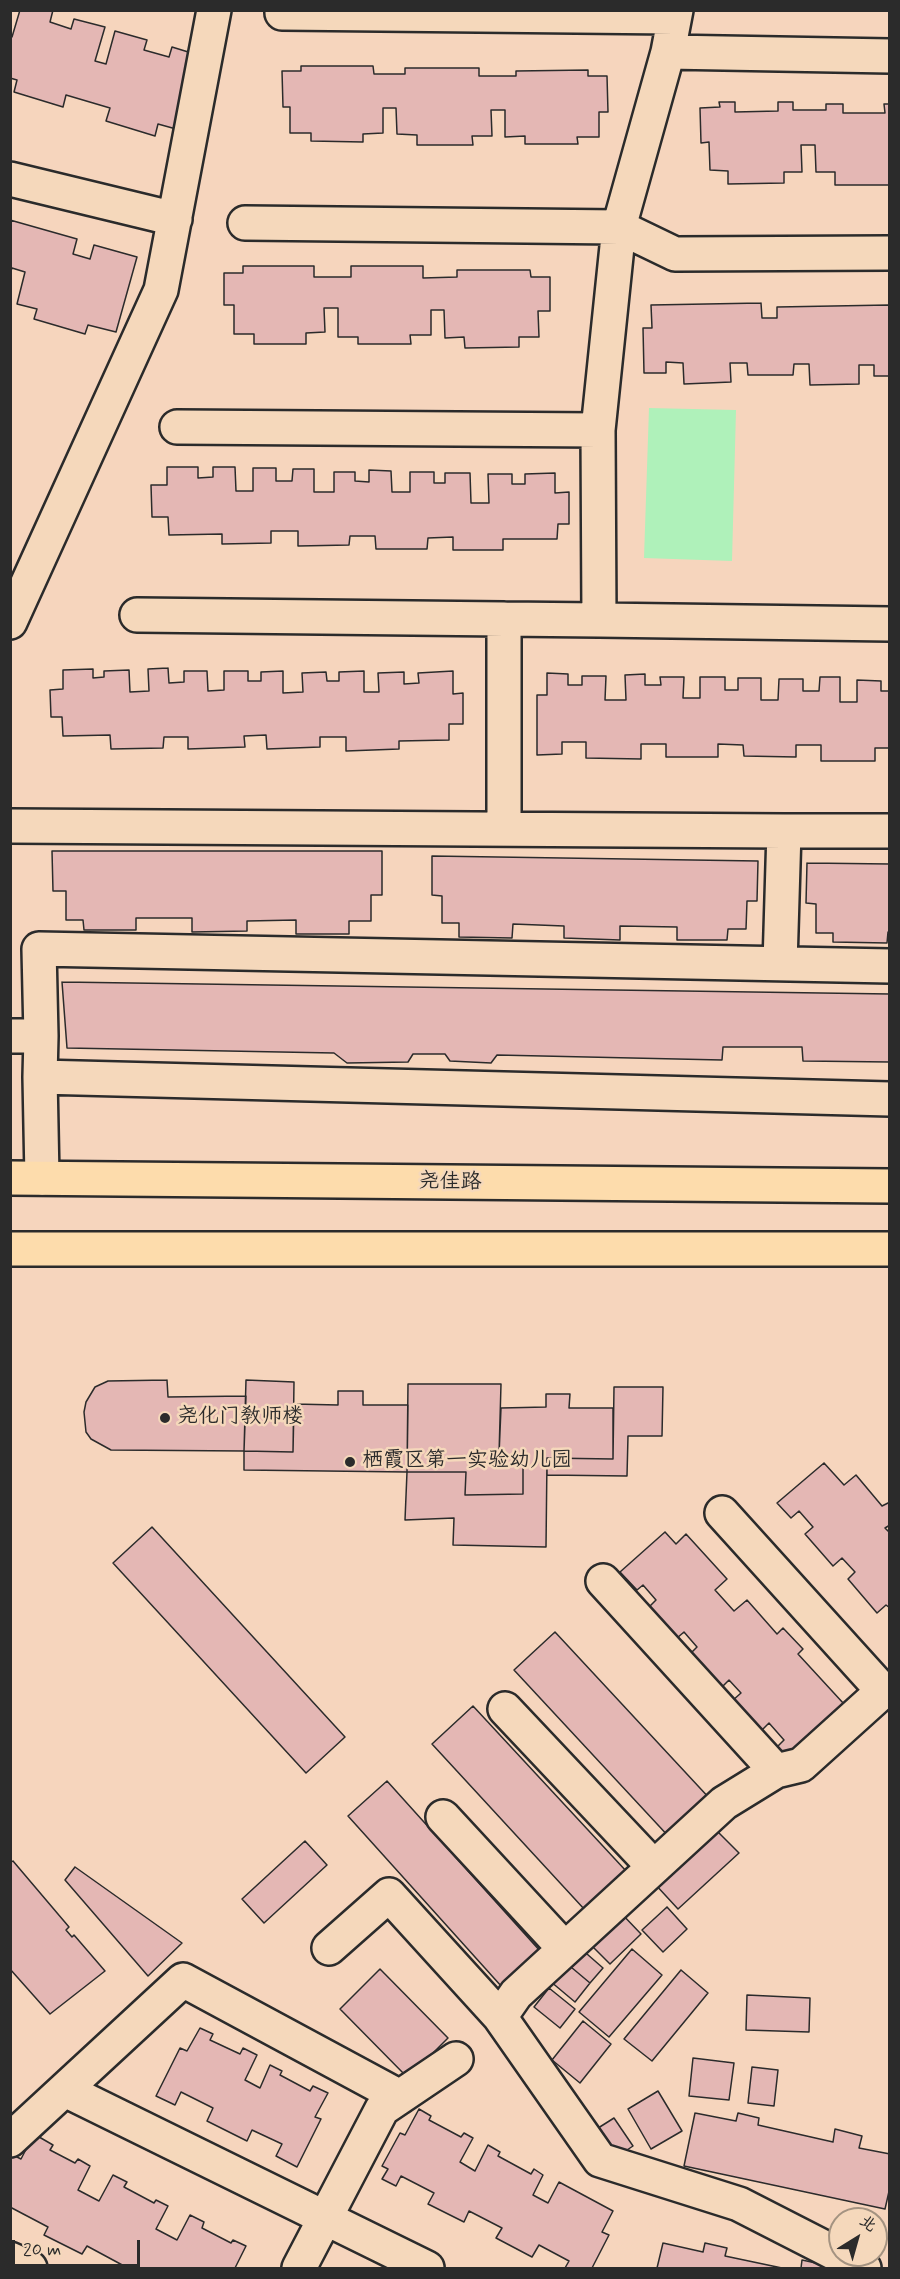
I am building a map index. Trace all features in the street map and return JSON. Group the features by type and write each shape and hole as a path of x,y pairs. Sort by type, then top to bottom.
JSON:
{"main road":[{"name":"尧佳路","path":"26,1178 890,1186"},
{"path":"10,1249 890,1249"}],"lane":[{"path":"10,622 161,290 214,10"},
{"path":"282,13 675,14 668,52 619,227 598,430 599,620"},
{"path":"668,52 890,56"},
{"path":"10,179 175,219"},
{"path":"245,223 619,227 675,254 890,253"},
{"path":"177,427 598,430"},
{"path":"137,615 890,624"},
{"path":"504,619 504,829"},
{"path":"10,826 890,831"},
{"path":"780,963 784,831"},
{"path":"10,842 14,848 10,849"},
{"path":"26,1178 40,1077 26,1036 39,949 890,966"},
{"path":"40,1077 890,1099"},
{"path":"500,2017 516,1994 724,1803 776,1771 801,1765 883,1691 722,1513"},
{"path":"603,1581 776,1771"},
{"path":"505,1709 654,1867"},
{"path":"443,1817 565,1949"},
{"path":"329,1948 389,1895 500,2017 600,2160 739,2204 864,2268"},
{"path":"10,2140 183,1980 400,2097"},
{"path":"277,2268 317,2213 382,2109 456,2059"},
{"path":"65,2090 427,2268"},
{"path":"299,2268 317,2213"},
{"path":"10,2259 30,2268"}],"green space":[{"path":"649,408 736,410 732,561 644,558"}],"building":[{"path":"20,10 53,10 50,22 71,29 74,19 105,27 95,61 106,64 115,31 147,40 144,50 169,57 172,47 198,55 176,129 158,124 155,136 106,121 110,108 66,95 63,107 14,92 17,80 10,78 10,36 12,37"},
{"path":"301,66 373,66 374,74 405,74 405,68 479,68 479,76 516,76 516,71 588,70 588,76 607,76 608,112 599,112 599,137 577,137 578,144 525,144 525,136 505,137 505,110 491,110 492,136 472,136 473,145 417,145 417,135 397,134 396,108 383,108 383,133 363,134 363,142 311,141 311,133 290,133 290,107 283,107 282,71 301,71"},
{"path":"719,102 735,102 735,112 778,111 778,102 793,102 793,110 826,110 826,104 843,104 843,113 885,113 884,104 890,104 890,185 835,185 835,172 816,172 815,145 801,145 802,172 784,172 784,183 728,184 728,171 710,170 709,142 701,143 700,108 720,107"},
{"path":"10,220 77,239 73,254 90,259 94,245 137,257 116,332 88,325 85,334 34,319 37,309 17,304 25,272 12,268 10,274"},
{"path":"243,266 314,266 314,277 351,277 351,266 423,266 423,278 457,277 457,270 530,270 531,277 550,277 550,311 538,311 539,337 519,337 519,347 465,348 464,337 445,338 444,310 431,310 431,335 410,335 411,344 358,344 358,337 338,337 338,308 324,308 325,332 306,333 306,344 254,344 254,334 234,334 234,305 224,305 224,273 243,273"},
{"path":"761,303 762,318 777,318 777,307 889,305 890,376 874,376 874,365 859,365 859,384 810,385 809,364 794,364 793,375 748,375 747,363 730,363 731,382 684,384 683,363 666,362 666,373 644,373 643,328 652,328 651,305"},
{"path":"167,467 198,467 198,478 213,477 213,467 235,467 236,491 253,491 253,468 276,468 276,481 292,481 293,469 314,469 314,492 334,492 334,472 355,472 355,481 369,482 369,470 391,471 392,492 410,492 410,472 434,472 434,483 445,483 445,473 470,473 471,503 489,503 488,474 512,474 512,484 525,484 525,474 555,473 555,493 569,492 569,524 558,524 557,539 503,539 503,550 453,550 453,537 428,538 427,549 376,549 375,536 350,536 349,545 298,546 298,531 271,531 271,543 222,544 222,534 169,535 168,517 152,517 151,485 167,485"},
{"path":"168,668 169,683 184,682 184,671 207,671 208,691 224,690 224,671 248,671 248,681 261,681 261,672 283,671 283,693 303,692 302,673 326,672 327,681 339,681 339,672 364,671 364,692 379,692 378,673 404,672 404,684 419,683 418,673 453,671 453,694 463,693 463,724 449,724 449,740 399,741 399,749 346,751 346,737 320,737 320,747 267,749 266,735 244,736 245,747 188,749 188,737 164,737 163,748 111,749 110,735 63,736 62,717 51,717 50,690 63,689 63,670 93,669 93,678 104,677 104,671 129,670 130,692 149,691 148,669"},
{"path":"547,673 568,674 568,685 582,685 582,676 606,676 605,700 626,700 625,675 645,674 645,685 661,685 660,677 684,677 683,698 700,698 700,677 725,677 725,690 738,690 738,678 761,678 761,700 778,700 779,679 803,679 803,691 819,691 820,677 840,677 840,702 857,702 857,680 881,681 881,691 890,691 890,748 875,748 875,761 821,761 821,745 796,745 796,757 744,756 743,745 718,744 718,757 666,757 666,744 641,744 641,759 586,758 586,742 562,742 562,754 537,755 537,695 547,695"},
{"path":"52,851 382,851 382,895 371,895 371,921 349,921 349,934 296,934 296,920 247,921 247,931 192,932 192,918 136,918 136,930 84,930 83,920 66,920 66,891 53,891"},
{"path":"432,856 758,861 757,901 747,901 746,929 728,929 727,940 677,940 677,927 620,926 620,940 564,938 564,926 513,924 512,938 459,937 459,923 442,923 442,896 432,895"},
{"path":"807,863 890,864 890,932 888,932 887,943 833,942 833,933 816,933 816,904 806,903"},
{"path":"62,982 890,994 890,1062 803,1061 802,1047 723,1047 722,1060 497,1055 491,1063 450,1061 445,1054 413,1054 408,1062 347,1063 334,1053 67,1048"},
{"name":"尧化门教师楼","path":"167,1380 168,1397 246,1396 244,1451 111,1450 91,1439 86,1432 84,1412 86,1402 95,1387 108,1381"},
{"path":"246,1380 294,1382 293,1452 244,1451"},
{"path":"408,1384 501,1384 499,1455 523,1456 523,1494 465,1495 466,1472 407,1472"},
{"path":"614,1387 663,1387 662,1436 628,1436 627,1476 547,1475 547,1458 613,1459"},
{"path":"338,1391 363,1391 363,1405 408,1405 407,1472 244,1470 244,1451 293,1452 294,1404 338,1405"},
{"path":"546,1394 570,1394 569,1408 613,1408 613,1459 547,1458 546,1547 453,1545 454,1518 405,1520 407,1472 466,1472 465,1495 523,1494 523,1456 499,1455 501,1408 546,1407"},
{"path":"824,1463 844,1485 856,1475 882,1506 890,1502 890,1525 885,1528 890,1533 890,1608 886,1605 877,1613 848,1579 855,1572 842,1558 833,1566 805,1534 813,1527 799,1511 791,1518 777,1503"},
{"path":"152,1527 345,1737 306,1773 113,1563"},
{"path":"665,1532 676,1544 686,1534 727,1579 715,1590 734,1611 747,1600 777,1634 783,1628 803,1649 798,1654 844,1704 790,1763 777,1747 784,1740 769,1723 760,1732 732,1701 741,1693 729,1680 722,1687 691,1653 697,1647 684,1632 677,1638 649,1607 656,1600 643,1585 637,1590 620,1572"},
{"path":"555,1632 712,1801 671,1839 514,1670"},
{"path":"473,1706 627,1872 585,1910 432,1744"},
{"path":"387,1781 541,1952 502,1987 348,1816"},
{"path":"714,1828 739,1853 678,1909 654,1883"},
{"path":"305,1841 327,1865 264,1923 242,1899"},
{"path":"13,1861 69,1927 66,1930 72,1937 74,1935 105,1971 50,2014 10,1969 10,1863"},
{"path":"75,1867 182,1943 148,1976 65,1880"},
{"path":"667,1907 687,1929 663,1952 642,1930"},
{"path":"620,1912 641,1934 610,1964 588,1942"},
{"path":"579,1947 603,1968 590,1983 565,1962"},
{"path":"632,1949 662,1975 609,2037 579,2012"},
{"path":"565,1962 590,1983 575,2002 550,1981"},
{"path":"380,1969 448,2038 408,2078 340,2009"},
{"path":"681,1970 708,1993 652,2061 624,2039"},
{"path":"549,1988 575,2009 560,2028 534,2007"},
{"path":"747,1995 810,1998 809,2032 746,2030"},
{"path":"583,2021 611,2044 580,2083 552,2060"},
{"path":"200,2028 213,2034 210,2040 240,2054 243,2048 257,2055 245,2080 260,2088 270,2065 282,2071 280,2075 310,2091 313,2086 328,2093 315,2117 321,2119 297,2167 276,2156 282,2144 252,2130 247,2141 207,2121 213,2108 181,2092 175,2105 156,2096 180,2048 187,2051"},
{"path":"693,2058 734,2063 729,2100 689,2096"},
{"path":"752,2067 778,2070 774,2106 748,2103"},
{"path":"658,2091 682,2131 651,2149 628,2109"},
{"path":"419,2109 431,2116 429,2120 461,2137 464,2133 473,2138 460,2162 475,2171 488,2145 500,2152 498,2156 531,2174 534,2169 543,2175 533,2195 548,2203 559,2182 613,2211 602,2232 609,2235 592,2268 565,2268 569,2261 539,2245 532,2257 496,2238 502,2228 469,2211 464,2222 428,2204 434,2193 401,2176 396,2186 382,2179 388,2169 382,2166 400,2133 405,2135"},
{"path":"695,2113 736,2121 738,2113 759,2118 758,2125 833,2142 835,2129 862,2136 859,2148 890,2154 890,2187 885,2207 876,2207 684,2166"},
{"path":"614,2118 633,2146 615,2158 595,2130"},
{"path":"34,2134 53,2145 50,2150 75,2163 78,2159 90,2166 78,2190 99,2201 113,2175 127,2182 124,2187 154,2203 156,2200 168,2206 156,2229 177,2240 190,2215 204,2222 202,2228 231,2243 233,2240 246,2246 235,2268 125,2268 87,2246 82,2254 44,2235 48,2227 10,2207 10,2159 13,2155 21,2159"},
{"path":"663,2243 703,2252 705,2243 727,2248 725,2256 782,2268 657,2268"},
{"path":"802,2260 830,2267 829,2268 801,2268"}],"place":[{"name":"尧化门教师楼","path":"165,1418"},
{"name":"栖霞区第一实验幼儿园","path":"350,1462"}]}
